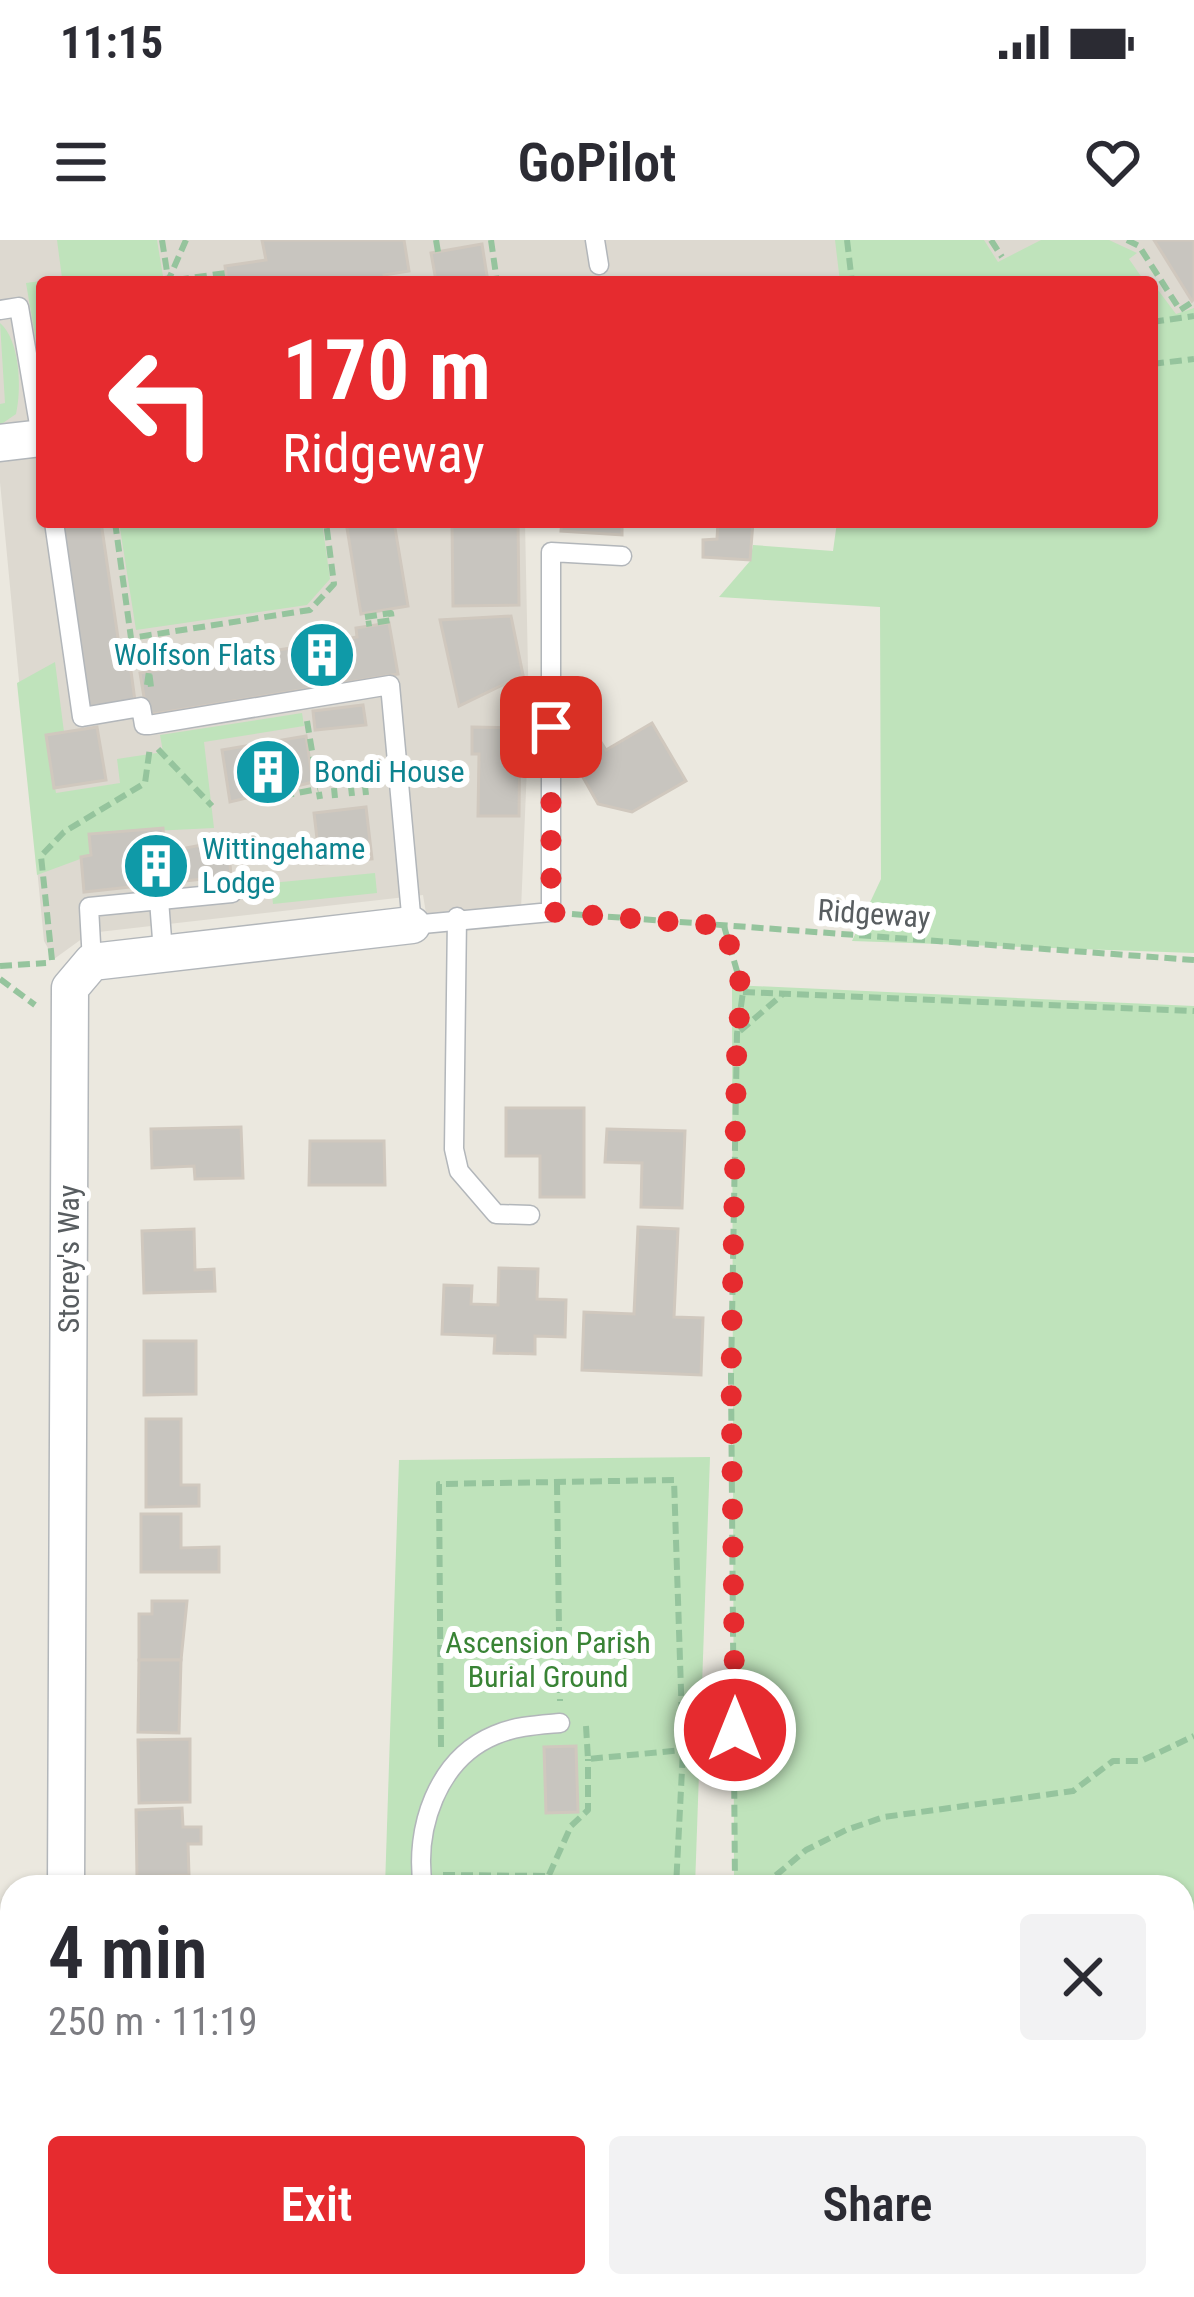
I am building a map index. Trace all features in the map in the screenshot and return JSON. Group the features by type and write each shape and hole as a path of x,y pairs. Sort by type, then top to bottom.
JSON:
{"street":[{"path":"0,443 36,440"},
{"path":"92,962 412,925"},
{"name":"Storey's Way","path":"66,1875 70,988 92,962"}],"lane":[{"path":"595,240 598,265"},
{"path":"14,284 9,309 36,415"},
{"path":"55,528 82,717 142,707 145,725 149,725 390,686 412,925 457,917 551,912 551,552 622,556"},
{"path":"92,962 89,907 232,893"},
{"path":"159,900 164,952"},
{"path":"457,917 454,1149 459,1171 496,1214 530,1215"},
{"path":"422,1875 428,1805 444,1780 489,1737 560,1723"}],"path":[{"path":"162,240 167,276"},
{"path":"171,276 188,240"},
{"path":"436,240 438,252"},
{"path":"491,240 495,276"},
{"path":"847,240 851,276"},
{"path":"992,240 1002,256"},
{"path":"1127,240 1139,246 1180,310 1194,301"},
{"path":"207,276 226,273"},
{"path":"1158,321 1194,316"},
{"path":"1158,363 1194,359"},
{"path":"116,528 131,638 310,610 334,584 327,528"},
{"path":"307,723 320,799"},
{"path":"53,962 41,856 64,832 145,783 151,737 167,765 192,779 212,806"},
{"path":"334,788 335,798"},
{"path":"281,796 318,789"},
{"name":"Ridgeway","path":"551,912 1194,960"},
{"path":"724,926 743,992 737,1034 731,1376 736,1875"},
{"path":"743,992 1194,1011"},
{"path":"737,1034 783,994"},
{"path":"444,1780 437,1700 439,1484 674,1480 683,1750 677,1875"},
{"path":"548,1875 571,1826 588,1810 586,1724 560,1723 556,1483"},
{"path":"776,1875 806,1850 884,1817 1073,1791 1113,1761 1141,1761 1194,1736"},
{"path":"588,1759 683,1750"}],"shaded area":[{"path":"0,240 1194,240 1194,340 1158,347 1158,276 36,276 36,528 525,528 529,719 521,910 428,925 423,895 90,933 54,959 44,941 0,482"}],"green space":[{"path":"57,240 157,240 163,276 62,276"},
{"path":"835,240 984,240 998,262 1041,240 1109,240 1137,253 1129,259 1141,276 839,276"},
{"path":"36,282 36,341 26,283"},
{"path":"1158,290 1176,314 1194,308 1194,953 852,941 881,879 880,607 719,597 750,561 753,545 833,551 836,528 1158,528"},
{"path":"0,323 12,341 19,392 16,414 0,425 0,404 5,403"},
{"path":"120,528 323,528 330,579 307,605 136,630"},
{"path":"55,662 64,732 46,736 56,793 120,783 117,759 163,752 160,735 302,713 304,726 204,742 214,828 90,834 91,855 37,875 17,683"},
{"path":"375,873 377,893 273,904 271,883"},
{"path":"732,985 1194,1006 1194,1875 734,1875"},
{"name":"Ascension Parish Burial Ground","path":"710,1457 695,1875 385,1875 399,1460"}],"building":[{"path":"262,240 404,240 409,271 384,276 226,276 225,266 266,260"},
{"path":"1154,240 1194,240 1192,301"},
{"path":"482,244 487,276 435,276 431,253"},
{"name":"Wolfson Flats","path":"53,528 102,528 122,665 130,664 135,701 80,708"},
{"name":"Wolfson Flats","path":"347,528 395,528 408,606 361,614"},
{"path":"452,528 518,528 519,605 453,606"},
{"path":"622,528 622,535 561,531"},
{"path":"718,528 753,528 750,560 703,557 703,540 717,539"},
{"path":"511,616 523,675 459,706 440,620"},
{"name":"Wolfson Flats","path":"389,623 398,674 147,715 140,673 357,637 356,628"},
{"path":"363,705 366,725 315,730 313,711"},
{"path":"652,723 686,781 632,812 598,804 575,763 584,758 577,745 577,725 600,724 599,739 606,750"},
{"path":"97,727 106,780 54,788 46,735"},
{"path":"472,727 520,728 519,816 478,816 479,754 472,754"},
{"name":"Bondi House","path":"306,736 313,782 230,802 222,750"},
{"path":"366,807 372,859 320,864 314,813"},
{"name":"Wittingehame Lodge","path":"163,828 165,852 228,840 231,876 84,892 81,857 91,855 89,834"},
{"path":"506,1108 584,1108 584,1197 540,1197 540,1156 506,1156"},
{"path":"241,1127 243,1178 195,1179 194,1166 152,1168 151,1129"},
{"path":"607,1129 685,1131 682,1208 641,1207 642,1163 605,1162"},
{"path":"310,1141 384,1141 385,1185 309,1185"},
{"path":"638,1227 678,1229 674,1317 703,1318 701,1375 582,1370 584,1312 634,1314"},
{"path":"194,1229 195,1270 214,1269 215,1291 144,1293 142,1231"},
{"path":"499,1268 538,1269 537,1299 566,1300 565,1337 535,1336 535,1354 494,1353 495,1336 442,1334 444,1285 472,1286 471,1304 498,1305"},
{"path":"144,1341 196,1341 196,1394 144,1395"},
{"path":"146,1419 181,1419 181,1485 199,1485 199,1506 146,1507"},
{"path":"141,1514 181,1514 181,1548 219,1547 219,1572 141,1572"},
{"path":"152,1601 187,1601 181,1660 139,1660 139,1614 152,1614"},
{"path":"139,1660 181,1660 179,1733 138,1732"},
{"path":"190,1739 190,1802 139,1803 138,1740"},
{"path":"576,1746 578,1812 546,1813 544,1747"},
{"path":"182,1808 183,1827 201,1827 201,1844 188,1844 189,1875 137,1875 136,1810"}],"place":[{"name":"Wolfson Flats","path":"322,655"},
{"name":"Bondi House","path":"268,772"},
{"name":"Wittingehame Lodge","path":"156,866"}],"route":[{"path":"551,727 551,912 724,926 743,992 737,1034 731,1376 735,1730"}]}
